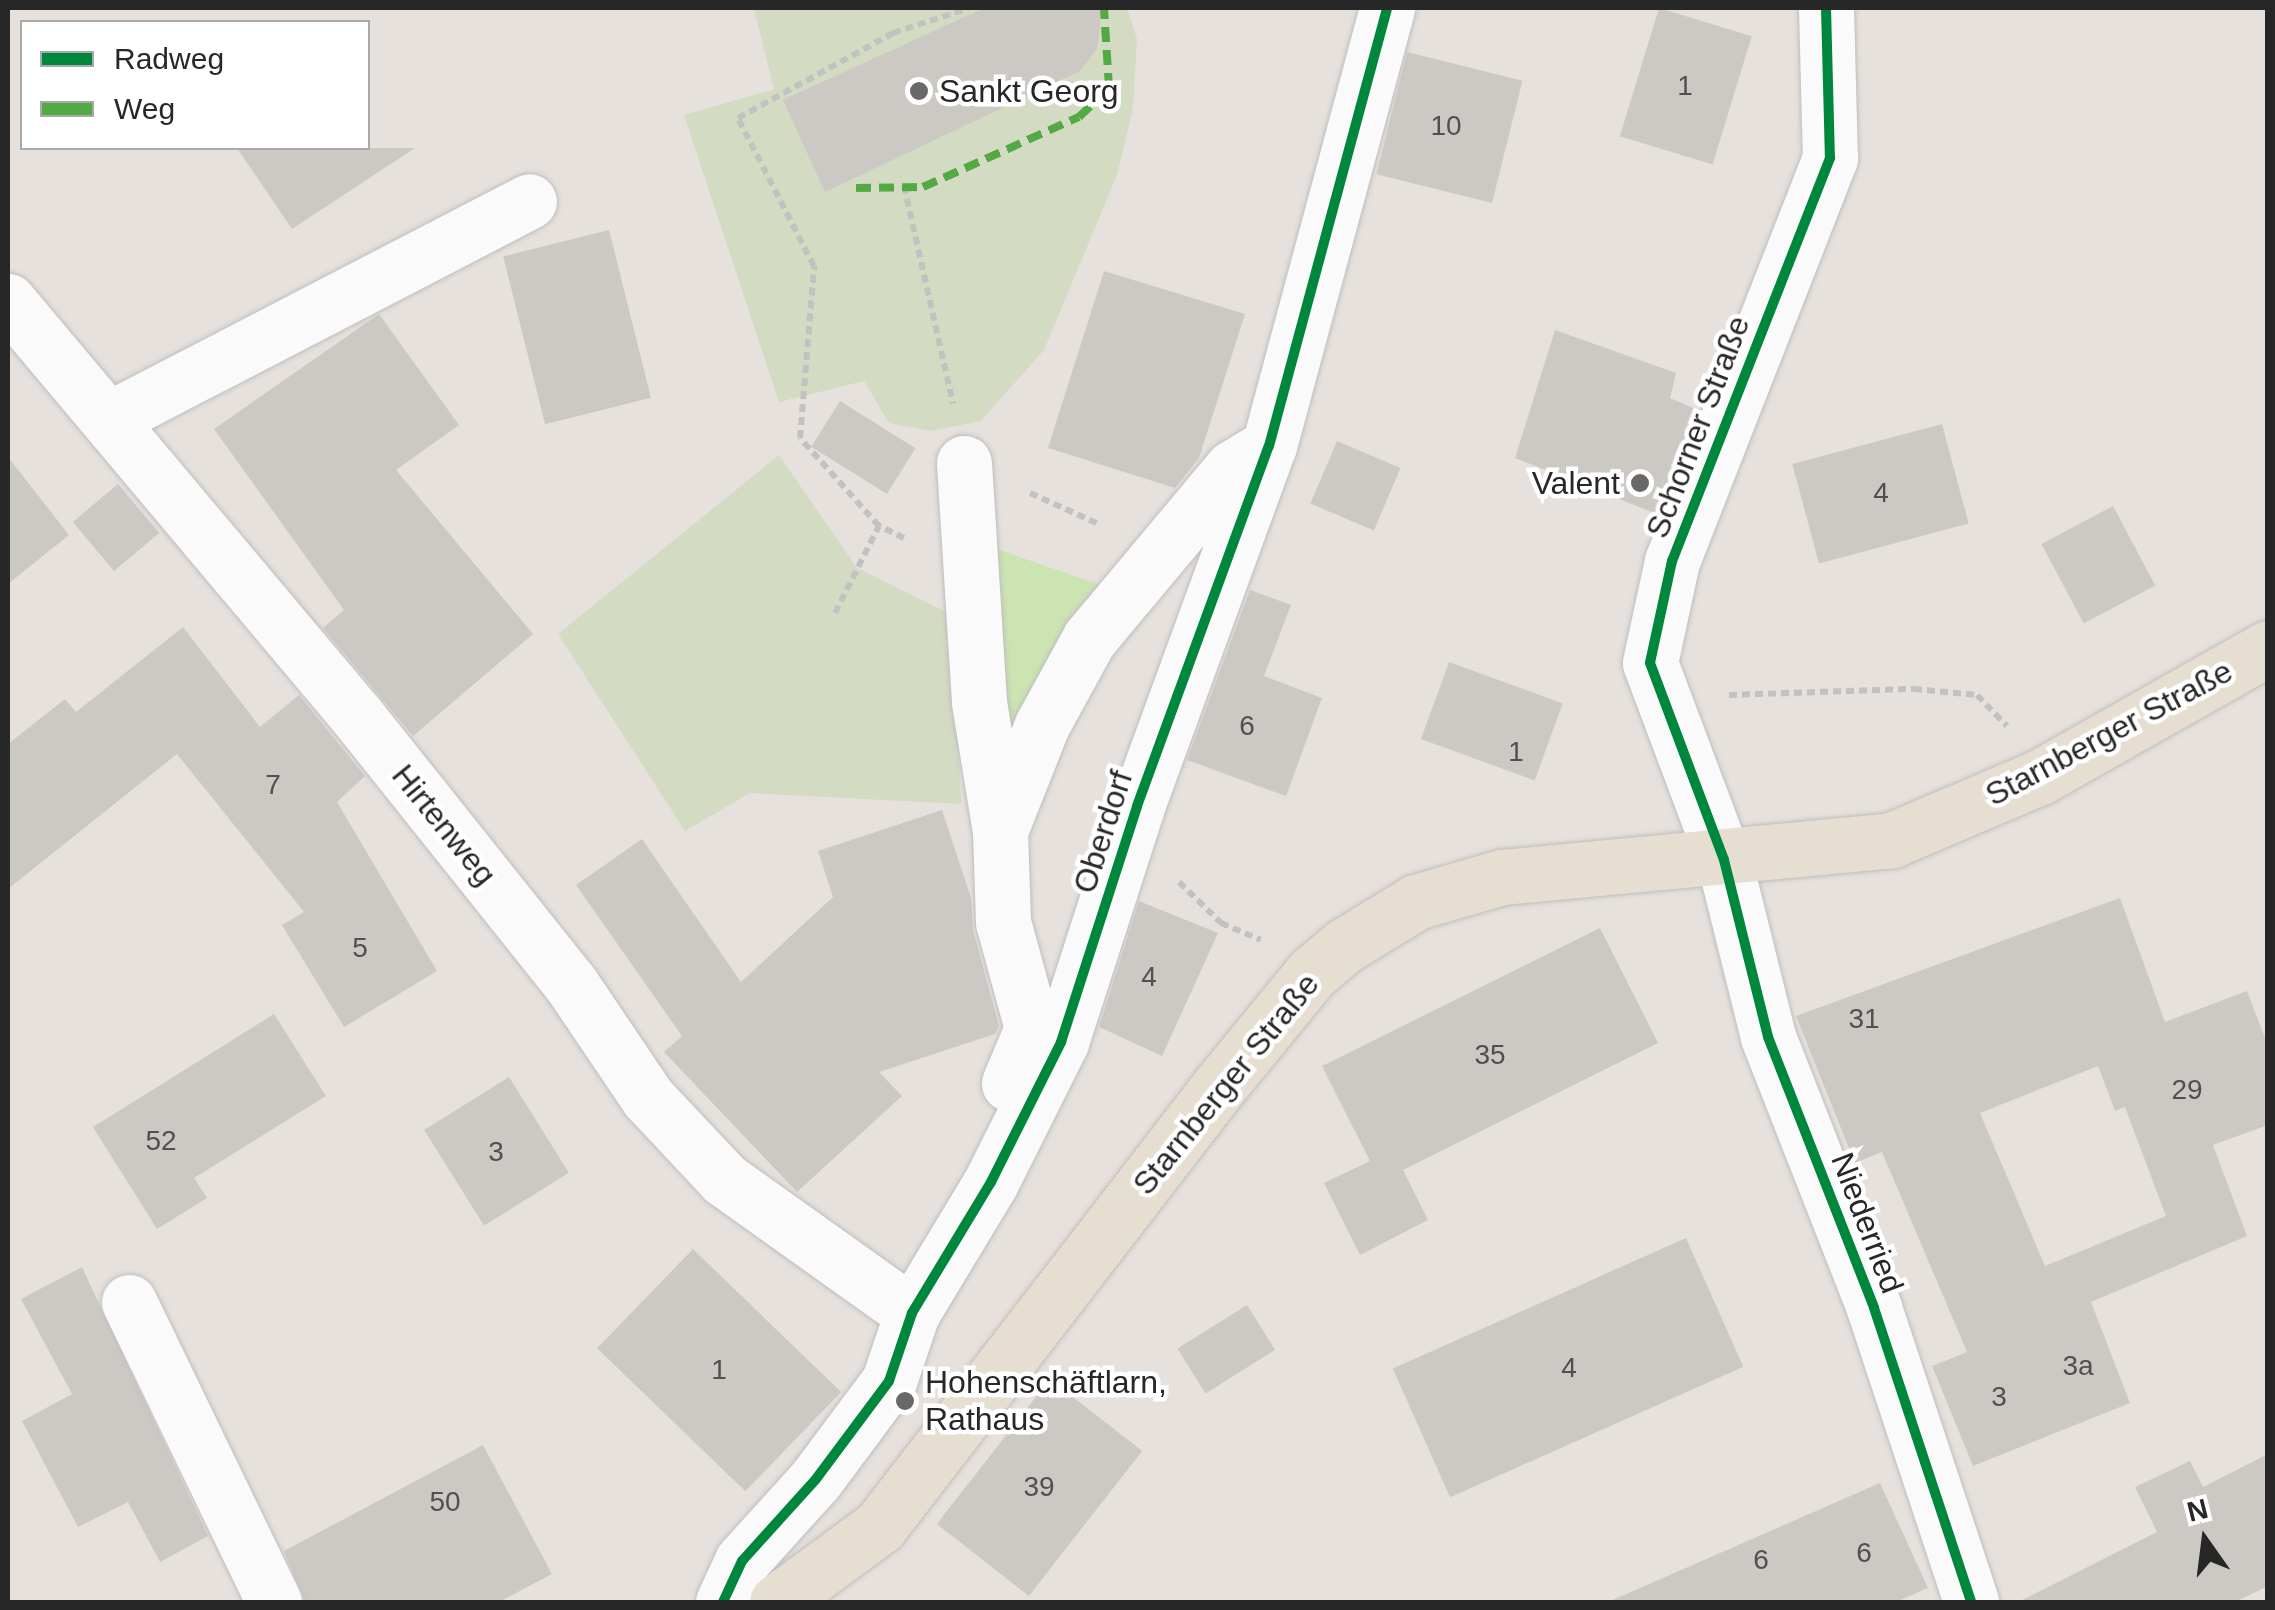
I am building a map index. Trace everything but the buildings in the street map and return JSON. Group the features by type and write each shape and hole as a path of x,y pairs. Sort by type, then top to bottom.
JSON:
{"main road":[{"name":"Starnberger Straße","path":"777,1602 880,1526 1312,973 1416,902 1502,877 1724,860 1892,840 2040,777 2268,648"}],"street":[{"name":"Oberdorf","path":"723,1602 742,1561 816,1479 890,1381 912,1312 991,1182 1061,1042 1137,806 1269,446 1387,8"},
{"name":"Schorner Straße","path":"1650,663 1672,561 1830,158 1826,8"},
{"path":"109,420 529,201"},
{"name":"Hirtenweg","path":"8,301 571,984 648,1098 724,1179 912,1312"},
{"path":"1000,831 1042,725 1089,638 1232,468 1269,446"},
{"path":"964,463 974,568 979,702 1000,831 1003,922 1032,1028 990,1127 991,1182"},
{"path":"1650,663 1724,860"},
{"name":"Niederried","path":"1724,860 1768,1037 1874,1308 1972,1602"},
{"path":"128,1302 274,1602"}],"path":[{"path":"969,8 893,33 738,118 814,266 800,438 879,526 974,568"},
{"path":"904,186 964,463 1164,553"},
{"path":"835,613 879,526"},
{"path":"1650,663 1714,694 1780,698 1914,690 1977,695 1999,714 2040,777"},
{"path":"1137,806 1150,854 1221,923 1236,924 1312,973"}],"green space":[{"path":"754,8 1127,8 1137,39 1133,108 1117,175 1044,350 981,421 931,431 889,423 864,381 779,402 684,115 774,89"},
{"path":"779,455 857,568 952,615 961,804 750,793 685,831 558,634"},
{"path":"994,548 1112,589 1010,771 1008,713"}],"marked path":[{"path":"856,188 923,187 1079,117 1109,88 1104,8"}],"cycle path":[{"path":"723,1602 742,1561 816,1479 889,1381 912,1313 991,1182 1061,1042 1137,806 1269,446 1387,8"},
{"path":"1826,8 1830,158 1672,561 1650,663 1724,860 1768,1037 1874,1308 1971,1602"}],"place":[{"name":"Sankt Georg","path":"919,91"},
{"name":"Valent","path":"1640,483"},
{"name":"Hohenschäftlarn, Rathaus","path":"905,1401"}]}
